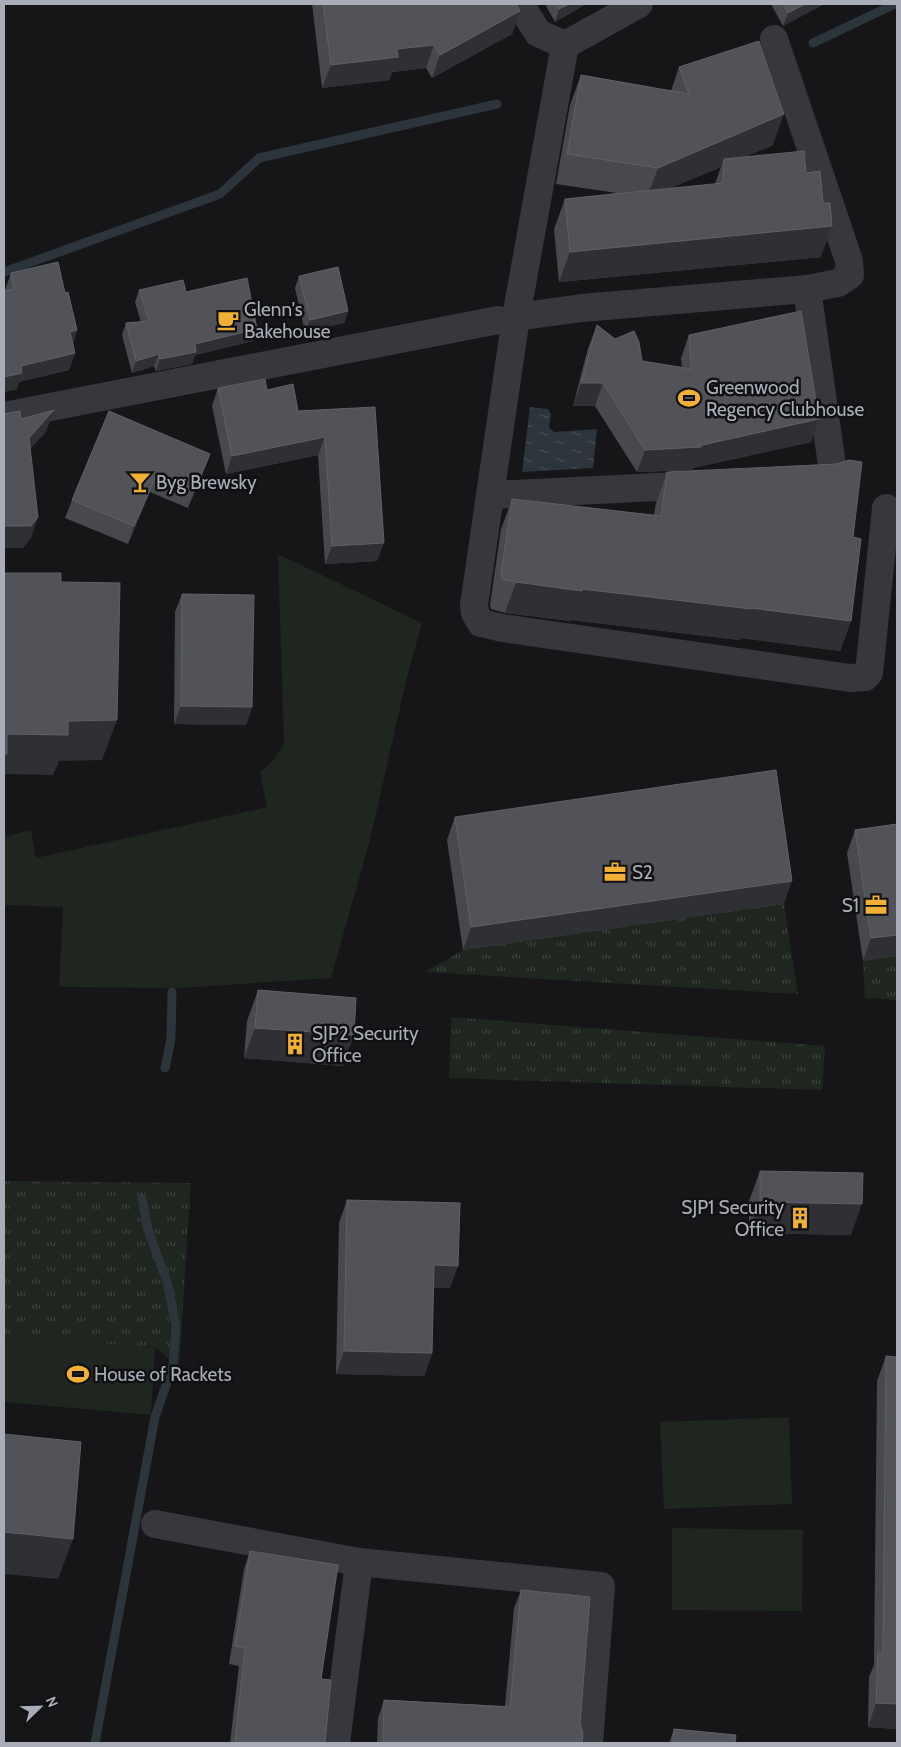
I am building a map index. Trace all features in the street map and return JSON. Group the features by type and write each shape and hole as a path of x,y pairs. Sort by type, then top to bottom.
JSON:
{"street":[{"path":"520,4 538,33 565,45"},
{"path":"638,4 565,45 507,319 491,495 474,605 475,613 480,623 522,631 850,678 864,677 869,673 886,508"},
{"path":"4,416 507,319 582,308 807,290 838,283 850,275 850,261 774,39"},
{"path":"786,481 829,478 832,476 807,290"},
{"path":"491,495 727,484"},
{"path":"155,1524 359,1562 601,1586 590,1743"},
{"path":"336,1743 359,1562"}],"green space":[{"path":"278,554 422,623 407,677 370,840 331,978 179,988 59,987 63,907 4,905 4,837 31,830 36,858 267,807 260,772 274,760 284,744"},
{"path":"784,903 798,994 425,972 463,950"},
{"path":"897,956 897,1000 865,998 863,961"},
{"path":"451,1017 825,1046 822,1090 449,1078"},
{"path":"4,1181 191,1183 179,1367 155,1347 4,1337"},
{"name":"House of Rackets","path":"4,1337 155,1347 151,1415 4,1402"},
{"path":"789,1417 792,1504 664,1509 660,1422"},
{"path":"672,1528 803,1530 802,1611 672,1610"}],"water":[{"path":"530,407 548,409 551,414 549,427 554,432 597,429 593,468 522,472"}],"building":[{"path":"323,4 516,4 520,11 440,55 434,45 397,49 398,57 331,65"},
{"path":"556,4 569,4 559,9"},
{"path":"783,4 805,4 788,13"},
{"path":"759,41 784,114 658,168 567,154 581,75 689,94 679,67"},
{"path":"804,151 806,173 820,171 823,203 830,203 832,226 570,252 565,199 723,183 724,159"},
{"path":"58,262 65,293 68,292 77,330 70,332 75,353 21,366 22,373 4,377 4,291 14,289 11,273"},
{"path":"338,267 348,311 310,320 299,276"},
{"path":"247,278 257,329 195,344 196,352 160,359 159,354 136,361 126,323 149,321 139,290 183,280 186,292"},
{"name":"Greenwood Regency Clubhouse","path":"801,311 819,419 698,446 701,447 645,450 603,383 581,383 597,325 615,339 634,331 639,342 642,361 691,369 689,335"},
{"path":"265,379 267,390 293,384 298,411 375,407 384,543 332,546 325,437 232,456 218,388"},
{"path":"54,410 29,438 38,517 31,526 4,526 4,414 20,411 21,419"},
{"name":"Byg Brewsky","path":"109,411 210,454 195,490 157,474 134,526 72,500"},
{"path":"849,460 862,462 853,537 861,539 851,621 582,589 582,591 502,579 512,499 661,516 667,472 837,464"},
{"path":"4,573 61,573 61,582 120,583 117,720 68,721 68,735 7,734 7,754 4,754"},
{"path":"182,594 254,595 252,707 181,706"},
{"name":"S2","path":"776,770 792,881 471,927 455,817"},
{"name":"S1","path":"897,824 897,935 871,938 855,830"},
{"path":"258,990 356,998 354,1035 255,1028"},
{"path":"760,1171 863,1173 862,1204 760,1202"},
{"path":"347,1200 460,1203 458,1266 434,1265 432,1353 344,1351"},
{"path":"886,1356 897,1357 897,1704 876,1703 878,1653 883,1653"},
{"path":"4,1434 81,1442 73,1539 4,1532"},
{"path":"250,1551 338,1565 321,1679 331,1680 325,1743 235,1743 245,1648 235,1646"},
{"path":"521,1590 590,1597 580,1724 583,1733 582,1743 383,1743 384,1700 510,1707"},
{"path":"674,1729 736,1735 735,1743 673,1743"}],"waterway":[{"path":"813,43 895,4"},
{"path":"4,272 220,194 259,158 497,104"},
{"path":"165,1068 171,1039 172,992"},
{"path":"95,1743 155,1417 173,1365 176,1327 168,1285 148,1230 142,1198"}],"place":[{"name":"Glenn's Bakehouse","path":"228,320"},
{"name":"Greenwood Regency Clubhouse","path":"689,398"},
{"name":"Byg Brewsky","path":"140,482"},
{"name":"S2","path":"615,872"},
{"name":"S1","path":"876,905"},
{"name":"SJP2 Security Office","path":"295,1044"},
{"name":"SJP1 Security Office","path":"800,1218"},
{"name":"House of Rackets","path":"78,1374"}]}
